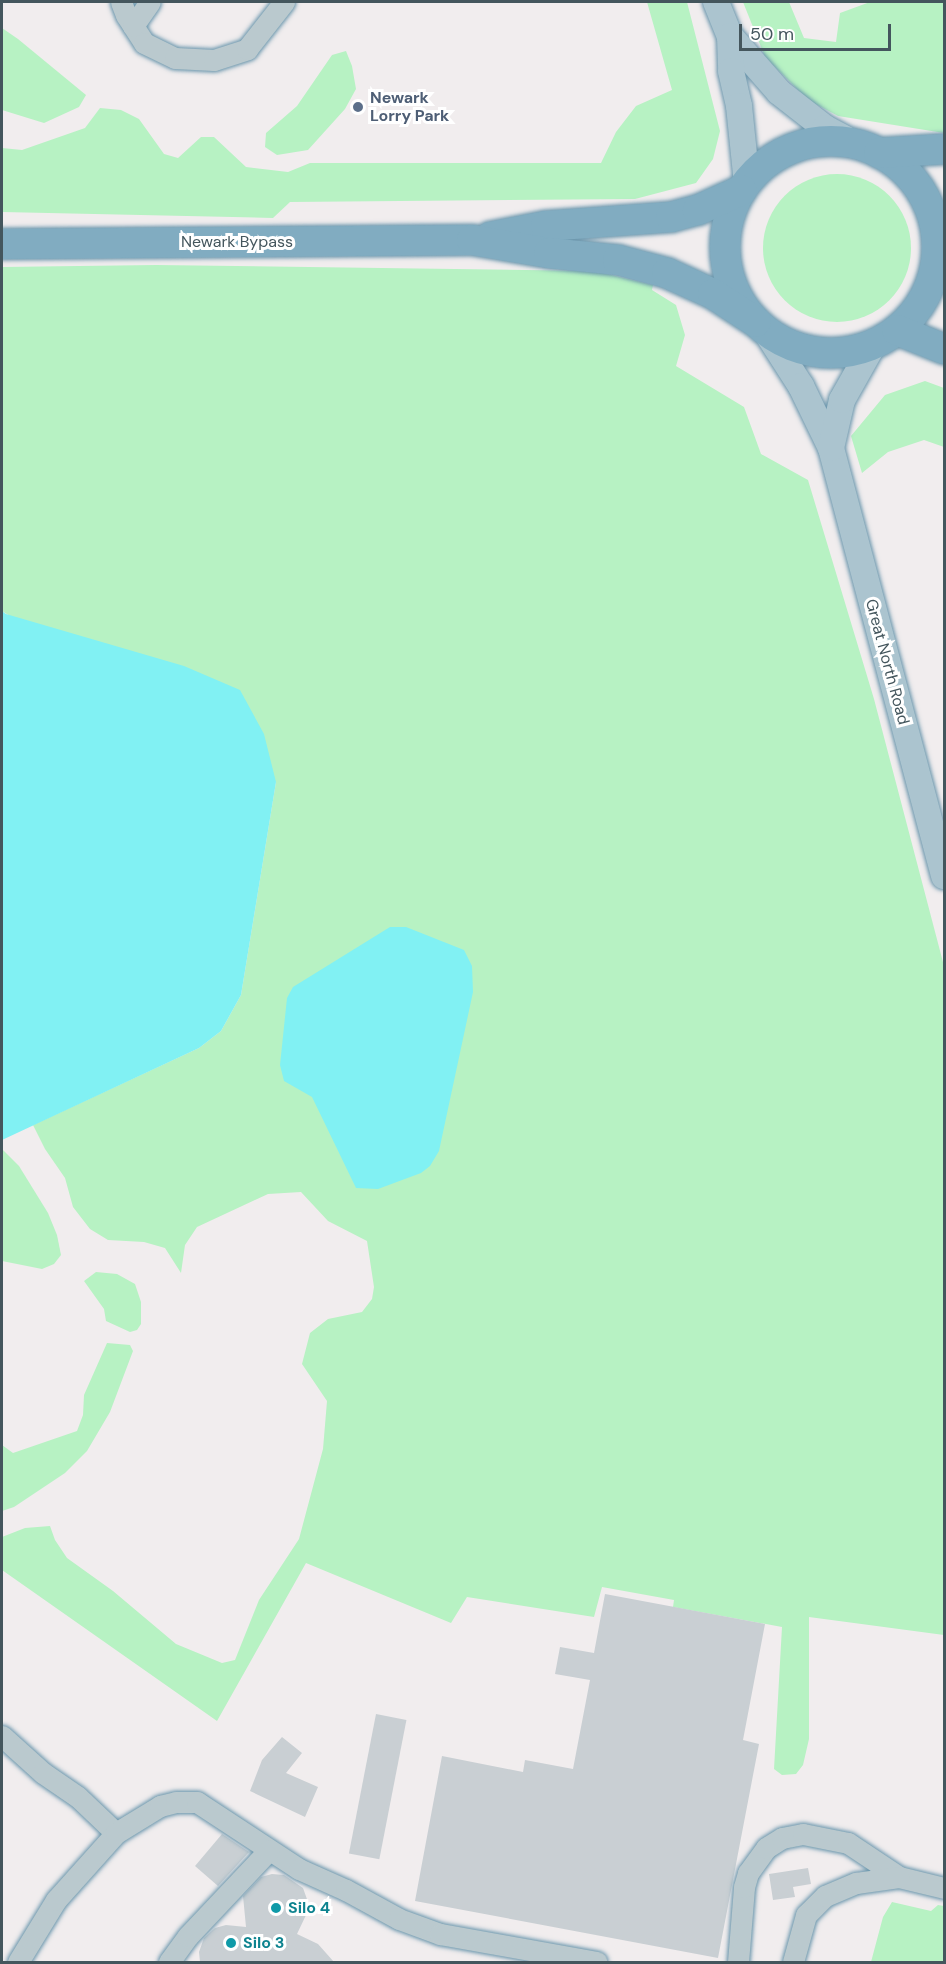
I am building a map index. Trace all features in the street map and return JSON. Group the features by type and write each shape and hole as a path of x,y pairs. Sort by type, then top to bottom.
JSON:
{"highway":[{"path":"866,148 903,169 921,191 933,217 940,256 922,301 885,337 851,351 816,352 794,346 760,326 736,295 726,263 726,229 733,208 745,186 768,162 798,147 820,142 866,148 945,149"},
{"name":"Newark Bypass","path":"472,240 546,226 671,217 698,210 745,186"},
{"name":"Newark Bypass","path":"2,244 472,240 618,260 667,273 713,294 760,326"},
{"path":"885,337 945,349"}],"main road":[{"path":"716,2 730,36 779,92 825,128 866,148"},
{"path":"730,36 731,71 739,106 745,186"},
{"name":"Great North Road","path":"760,326 801,386 831,448 945,876"},
{"name":"Great North Road","path":"831,448 842,400 885,337"}],"lane":[{"path":"121,2 144,43 175,58 214,60 247,49 284,2"},
{"path":"134,26 150,2"},
{"path":"2,1736 43,1773 78,1797 116,1833"},
{"path":"18,1962 56,1900 116,1833 160,1806 176,1802 197,1803 299,1869 346,1890 399,1919 440,1934 597,1962"},
{"path":"738,1962 744,1887 748,1873 766,1848 782,1838 803,1834 848,1843 899,1877 945,1888"},
{"path":"169,1962 188,1936 269,1850"},
{"path":"793,1962 806,1915 825,1896 856,1883 899,1877"}],"green space":[{"path":"647,2 687,2 720,131 713,159 696,183 635,199 290,202 273,218 2,212 2,148 22,150 85,128 100,108 121,110 139,119 164,154 178,158 201,137 214,137 246,167 288,172 310,163 601,163 616,132 636,106 672,90"},
{"path":"743,2 789,2 804,38 836,42 840,13 870,2 944,2 944,133 838,116 808,100 765,57"},
{"path":"2,28 86,95 79,107 44,123 2,110"},
{"path":"346,51 352,66 356,89 345,109 308,150 277,155 265,147 266,133 297,106 332,55"},
{"path":"837,174 851,175 865,180 878,186 889,196 899,207 905,220 910,234 910,262 905,276 899,289 889,300 878,310 865,316 851,321 837,322 823,321 809,316 796,310 785,300 775,289 769,276 764,262 763,248 764,234 769,220 775,207 785,196 796,186 809,180 823,175"},
{"path":"156,265 595,271 653,285 652,290 676,305 685,335 676,366 744,407 761,454 808,480 874,699 944,966 944,1635 809,1617 809,1739 803,1765 796,1774 782,1775 774,1769 782,1627 673,1607 674,1600 602,1587 594,1617 467,1597 451,1623 306,1563 217,1721 2,1570 2,1537 25,1528 50,1526 55,1540 67,1558 113,1591 176,1644 222,1663 235,1660 259,1600 299,1539 323,1449 327,1401 302,1364 310,1333 328,1319 362,1312 372,1299 374,1287 367,1241 328,1221 301,1192 268,1194 197,1227 185,1245 181,1273 165,1248 144,1242 108,1240 90,1229 73,1207 65,1178 45,1149 33,1125 199,1048 221,1031 241,995 276,782 2,611 2,267"},
{"path":"925,381 944,388 944,447 924,440 888,452 862,473 851,436 885,395"},
{"path":"2,1149 19,1166 48,1213 57,1235 61,1255 54,1264 42,1269 2,1261"},
{"path":"96,1272 117,1274 135,1284 141,1302 141,1324 137,1330 130,1332 106,1321 104,1309 84,1281"},
{"path":"107,1343 130,1345 133,1351 110,1412 87,1451 65,1473 14,1507 2,1511 2,1445 13,1453 77,1431 83,1415 84,1395"},
{"path":"892,1902 931,1911 938,1905 944,1906 944,1962 871,1962 883,1917"}],"water":[{"path":"2,611 184,666 240,690 264,734 276,782 241,995 221,1031 199,1048 2,1140"},
{"path":"390,927 406,927 464,950 472,966 473,992 439,1151 430,1166 421,1173 378,1189 356,1188 312,1097 284,1081 280,1065 287,998 293,987"}],"building":[{"path":"605,1594 765,1624 743,1740 759,1744 718,1958 415,1901 442,1756 523,1772 525,1760 573,1769 590,1680 555,1674 560,1647 594,1653"},
{"path":"376,1714 406,1720 379,1859 349,1853"},
{"path":"282,1737 302,1753 286,1773 318,1787 305,1817 250,1791 262,1760"},
{"path":"222,1834 249,1852 218,1886 195,1866"},
{"path":"808,1868 811,1884 793,1887 795,1897 773,1900 769,1874"},
{"path":"272,1874 284,1875 303,1888 308,1902 307,1913 297,1934 318,1944 334,1962 200,1962 199,1952 204,1938 215,1928 226,1925 246,1927 243,1896 261,1877"}],"place":[{"name":"Newark Lorry Park","path":"358,107"},
{"name":"Silo 4","path":"276,1908"},
{"name":"Silo 3","path":"231,1943"}]}
